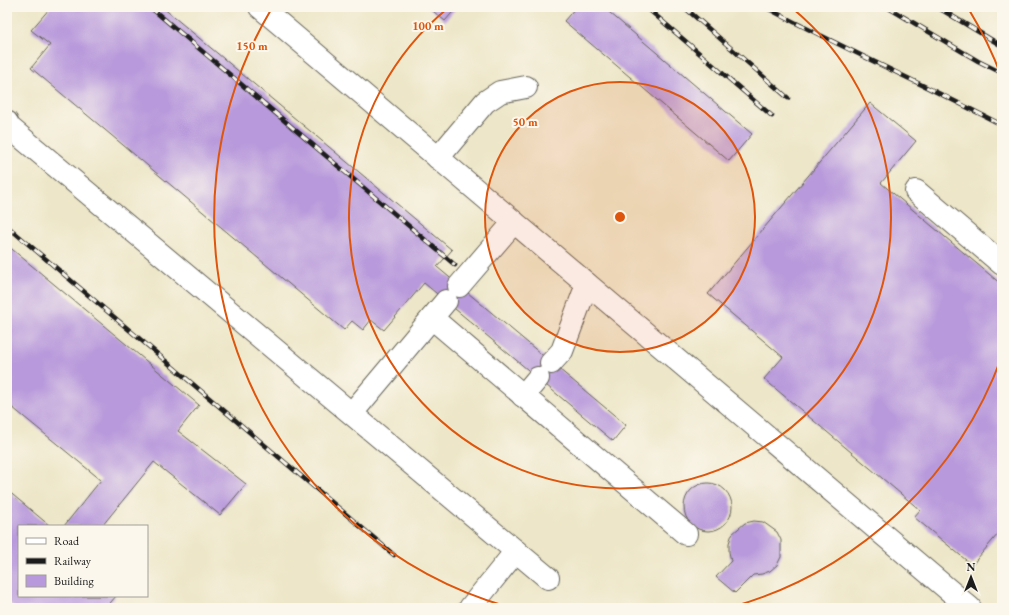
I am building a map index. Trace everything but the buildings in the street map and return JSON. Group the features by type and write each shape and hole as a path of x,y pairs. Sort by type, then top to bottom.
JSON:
{"lane":[{"path":"260,7 970,608"},
{"path":"438,158 485,102 500,92 526,87"},
{"path":"7,122 9,127 548,578"},
{"path":"916,191 1002,264"},
{"path":"352,413 514,222"},
{"path":"523,396 562,351 587,284"},
{"path":"432,318 686,534"},
{"path":"470,608 516,551"}],"railway":[{"path":"150,7 455,265"},
{"path":"646,7 772,116"},
{"path":"684,7 788,98"},
{"path":"765,7 1002,125"},
{"path":"887,7 978,61 1002,73"},
{"path":"937,7 1002,46"},
{"path":"7,226 394,555"}]}
